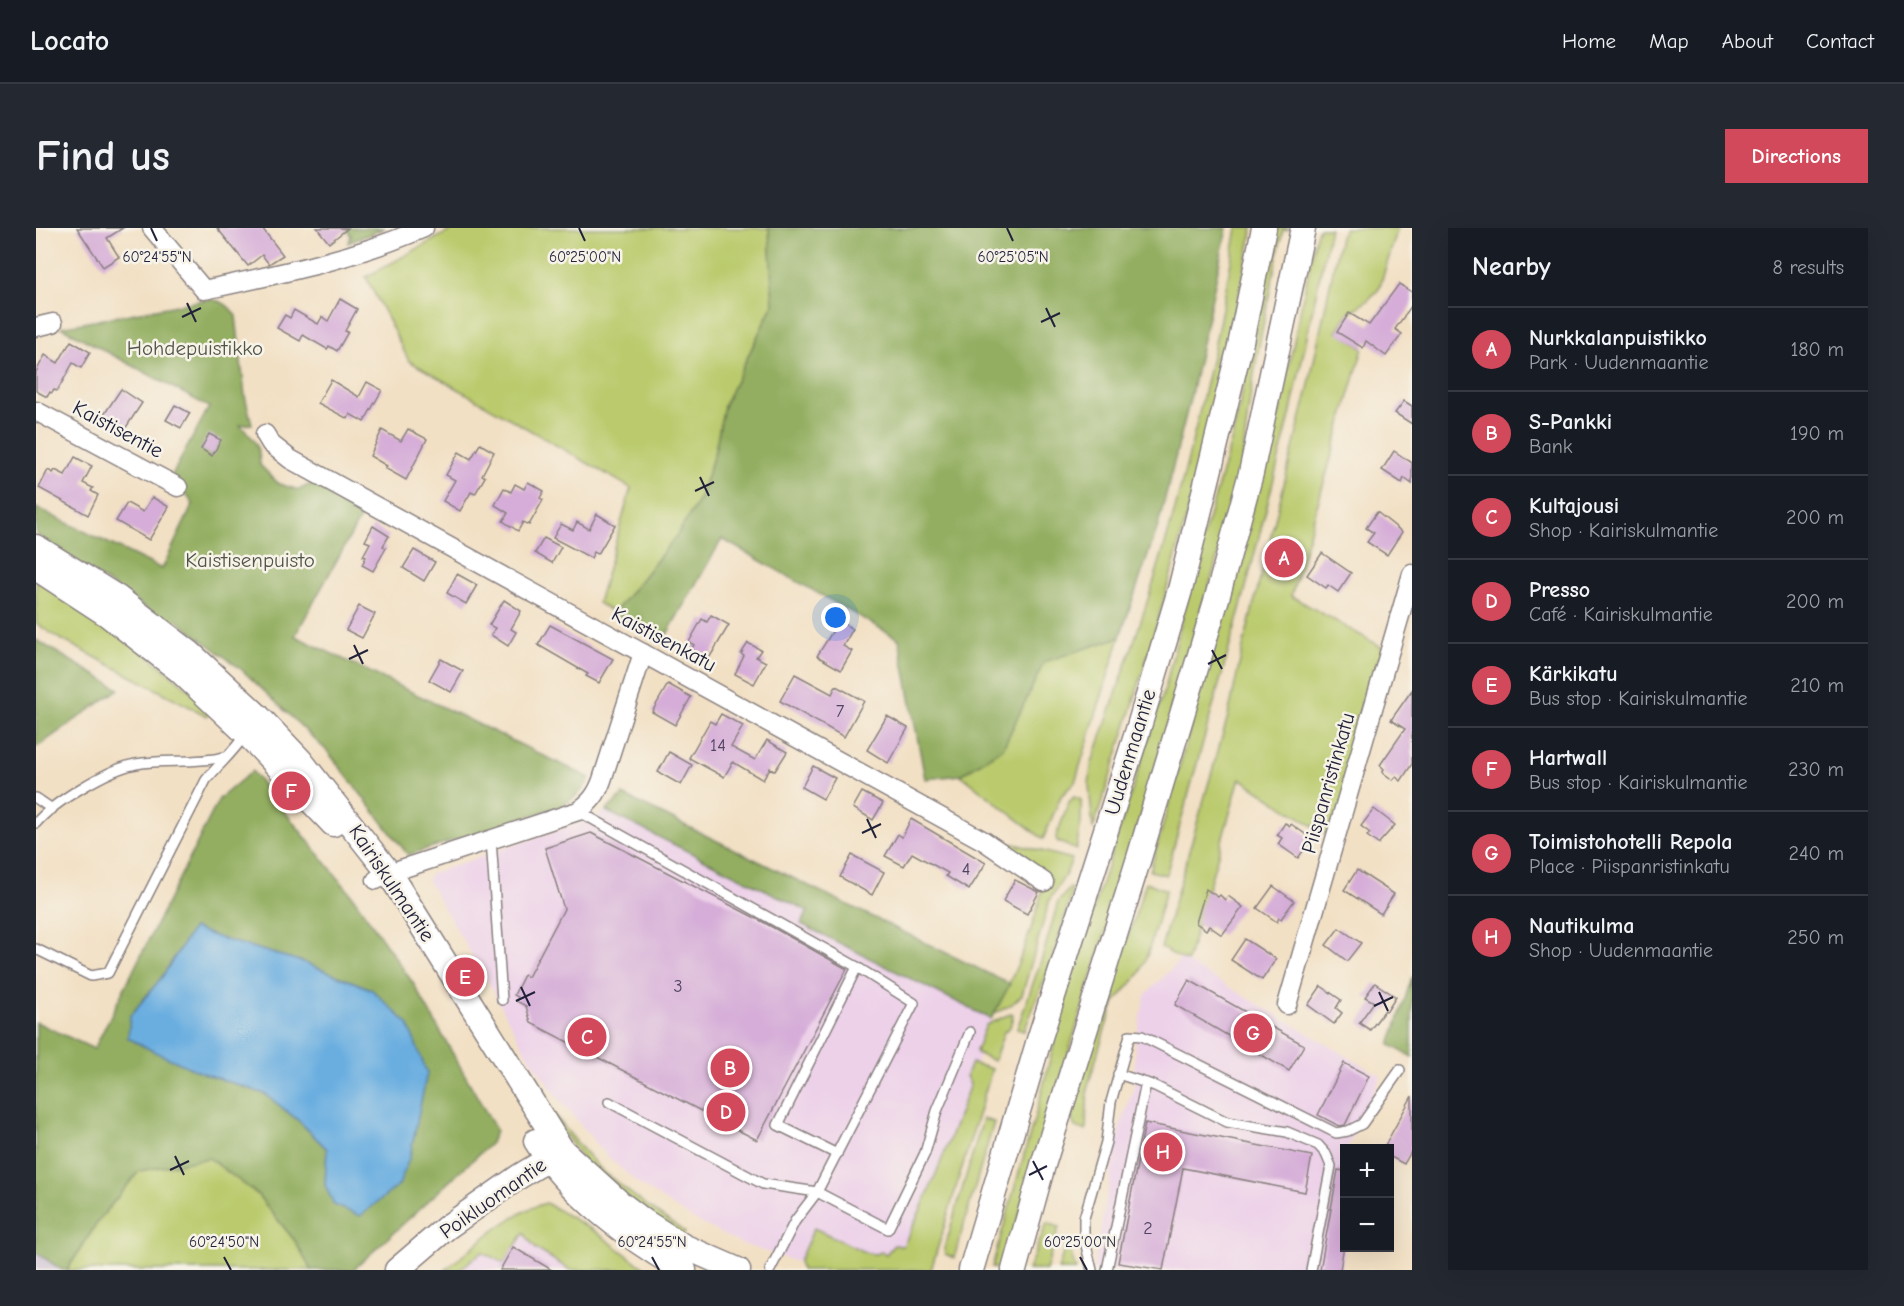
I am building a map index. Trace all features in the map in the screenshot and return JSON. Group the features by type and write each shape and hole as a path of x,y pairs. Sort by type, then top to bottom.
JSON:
{"main road":[{"name":"Uudenmaantie","path":"971,1270 1039,1040 1180,590 1240,346 1264,228"},
{"name":"Uudenmaantie","path":"1014,1270 1043,1166 1143,847 1245,496 1303,228"},
{"name":"Kairiskulmantie","path":"36,547 118,598 190,653 330,820 382,877 448,994 581,1194 629,1234 684,1270"},
{"name":"Kairiskulmantie","path":"36,568 108,615 252,725"},
{"name":"Kairiskulmantie","path":"555,1155 645,1222 683,1246 738,1270"},
{"name":"Poikluomantie","path":"397,1270 446,1228 520,1176 555,1155"}],"street":[{"path":"152,228 204,290 342,259 424,228"},
{"name":"Kaistisentie","path":"36,411 178,487"},
{"name":"Kaistisenkatu","path":"265,434 272,444 290,459 984,841 1044,882"},
{"name":"Piispanristinkatu","path":"1287,1005 1412,574"},
{"path":"382,877 578,811 594,798 643,653"}],"lane":[{"path":"36,949 91,976 108,973 206,780 225,757 238,746 252,725"},
{"path":"36,823 72,795 113,771 136,764 212,760 225,757"},
{"path":"36,798 52,809"},
{"path":"578,811 857,967 914,1003 817,1192 795,1221 770,1270"},
{"path":"491,839 502,1000"},
{"path":"837,1154 778,1125 857,967"},
{"path":"609,1102 763,1184 817,1192 888,1229 925,1153 937,1110 970,1032"},
{"path":"1092,1270 1084,1237 1084,1218 1106,1142 1111,1102 1130,1035 1142,1036 1336,1133 1348,1131 1362,1124 1400,1070"},
{"path":"1118,1074 1146,1083 1227,1122 1287,1132 1318,1144 1331,1166 1311,1270"},
{"path":"1107,1270 1146,1083"}],"shaded area":[{"path":"606,811 808,912 801,925 991,1019 908,1270 830,1270 807,1265 742,1244 691,1218 640,1185 607,1156 558,1098 527,1054 488,982 427,880 430,874 596,817"},
{"path":"1181,959 1381,1076 1349,1144 1340,1144 1340,1252 1344,1252 1341,1270 1093,1270 1119,1130 1134,1087 1135,1046 1145,995"},
{"path":"497,1232 553,1242 591,1270 449,1270"},
{"path":"36,1252 62,1270 36,1270"}],"green space":[{"path":"346,228 385,228 348,243 351,236"},
{"path":"455,228 769,228 773,304 724,406 715,451 700,498 678,534 614,613 598,603 631,488 409,361 366,277"},
{"path":"769,228 1227,228 1190,399 1158,526 1120,637 1044,662 1003,748 961,775 925,779 899,639 722,539 663,641 614,613 678,534 700,498 715,451 724,406 773,304"},
{"path":"1237,228 1253,228 1202,456 1162,606 1093,829 1089,785 1091,766 1149,597 1170,528 1211,361"},
{"path":"1275,228 1288,228 1288,230 1283,230 1258,351 1248,411 1242,472 1177,698 1002,1270 992,1267 1038,1106 1070,982 1165,688 1199,551 1232,438 1255,335"},
{"path":"1319,228 1330,228 1290,416 1244,595 1166,875 1150,871 1279,413"},
{"path":"1344,228 1398,228 1379,289 1366,302 1349,313 1337,331 1363,348 1291,596 1389,651 1338,829 1325,834 1240,778 1187,962 1161,948 1228,716 1243,647 1308,389 1340,237"},
{"name":"Kaistisenpuisto","path":"209,299 225,304 236,316 245,396 252,424 240,425 255,442 260,465 279,484 299,490 312,483 364,511 295,636 590,778 573,799 558,807 408,855 328,752 242,670 176,620 169,624 36,534 36,508 162,569 193,504 172,475 209,407 61,327"},
{"path":"36,578 115,629 212,708 207,716 55,636 36,623"},
{"path":"1120,637 1075,782 1061,796 1043,839 961,775 1003,748 1044,662"},
{"path":"36,640 119,689 37,747 36,747"},
{"path":"252,771 351,894 413,983 496,1130 491,1143 353,1270 311,1270 295,1241 257,1194 209,1158 139,1171 99,1220 67,1270 62,1270 36,1252 36,1022 94,1049 219,799","holes":["193,928 303,962 371,989 417,1117 410,1156 325,1185 327,1149 299,1121 265,1094 200,1072 130,1016 162,977"]},
{"path":"623,795 1010,984 991,1019 801,924 808,911 606,811"},
{"path":"1074,797 1081,800 1081,823 1076,850 1057,841 1056,837 1069,802"},
{"path":"994,843 1015,844 1072,859 1066,874 1050,899 1022,995 1011,1005 994,1014 1023,952 1043,887"},
{"path":"1146,882 1166,890 1140,973 1115,1002 1104,1032 1088,1086 1086,1131 1075,1127 1072,1120 1073,1109"},
{"path":"1070,888 1073,889 1050,966 1024,1031 1017,1029 1043,955 1058,902"},
{"path":"1412,977 1412,1057 1390,1045"},
{"path":"1012,1013 1010,1027 1004,1032 994,1061 978,1054 976,1051 986,1025"},
{"path":"971,1063 992,1069 931,1270 801,1270 799,1261 814,1228 867,1253 886,1254 894,1245 903,1246 931,1186 955,1125 970,1084 966,1076"},
{"path":"544,1106 548,1106 599,1167 640,1201 685,1232 681,1238 593,1173"},
{"path":"983,1119 994,1122 954,1258 945,1254 944,1250"},
{"path":"209,1158 257,1194 295,1241 311,1270 67,1270 99,1220 139,1171"},
{"path":"546,1203 596,1232 647,1270 570,1270 536,1249 524,1233 504,1263 482,1252 459,1270 445,1270 506,1222"},
{"path":"1047,1223 1059,1227 1046,1270 1028,1270"},
{"path":"1067,1240 1076,1270 1058,1270"}],"water":[{"path":"193,928 303,962 371,989 408,1024 427,1073 410,1156 399,1185 360,1216 334,1205 325,1185 327,1149 299,1121 265,1094 200,1072 128,1038 130,1016 162,977"}],"building":[{"path":"77,228 123,228 107,238 119,257 103,267"},
{"path":"217,228 262,228 283,255 269,264 262,255 248,266"},
{"path":"317,228 348,228 329,243"},
{"path":"1399,284 1412,292 1412,305 1395,329 1402,334 1386,356 1366,341 1363,348 1337,332 1349,313 1369,325"},
{"path":"340,299 357,309 337,351 329,346 327,349 303,335 300,341 277,328 285,315 290,318 294,310 318,324 322,317 328,321"},
{"path":"71,341 90,352 81,368 73,363 57,391 50,392 47,397 36,391 36,372 45,355 58,363"},
{"path":"331,380 359,397 367,382 382,390 364,422 350,414 348,419 318,403"},
{"path":"121,389 142,403 123,432 101,419"},
{"path":"1404,401 1412,406 1412,424 1395,413"},
{"path":"175,405 190,413 181,428 166,420"},
{"path":"408,429 427,439 406,480 370,456 382,430 401,441"},
{"path":"209,434 221,440 212,456 201,449"},
{"path":"480,444 494,452 482,475 485,477 475,494 471,492 460,511 443,501 455,480 446,475 459,452 471,459"},
{"path":"1394,451 1412,463 1412,484 1404,478 1402,483 1382,470"},
{"path":"75,457 92,466 83,483 93,488 91,491 98,495 88,515 39,488 48,470 53,473 55,470 65,475"},
{"path":"528,482 544,491 540,498 543,500 529,525 523,522 518,531 503,521 508,513 495,505 504,488 511,492 515,484 524,489"},
{"path":"152,497 169,507 149,540 116,521 127,503 143,512"},
{"path":"1377,512 1402,532 1387,555 1367,542 1374,533 1366,528"},
{"path":"597,514 615,525 598,554 594,552 591,558 553,538 561,524 573,530 577,522 589,529"},
{"path":"373,526 389,536 383,546 386,548 373,571 362,565 366,557 363,556 370,543 365,541"},
{"path":"544,538 561,547 552,563 535,553"},
{"path":"414,550 435,562 424,581 403,568"},
{"path":"1322,553 1351,573 1338,592 1328,585 1326,588 1307,575"},
{"path":"457,574 477,585 466,604 447,593"},
{"path":"504,600 521,611 511,629 516,632 508,646 491,635 495,628 489,625"},
{"path":"359,606 375,614 362,638 346,630"},
{"path":"711,615 729,625 708,660 691,650 694,645 689,642 702,619 707,622"},
{"path":"839,621 853,629 843,646 852,651 841,670 817,656"},
{"path":"550,625 613,659 599,683 586,676 588,674 538,645"},
{"path":"748,643 761,650 756,657 766,662 754,684 735,674 744,656 741,654"},
{"path":"441,659 463,671 451,692 429,680"},
{"path":"795,674 832,694 836,686 864,701 844,737 780,701"},
{"path":"668,684 691,697 675,725 652,712"},
{"path":"1412,690 1412,764 1401,781 1396,777 1393,780 1382,772 1384,769 1380,765 1405,729 1391,720"},
{"path":"721,714 743,726 731,747 755,760 767,740 787,752 775,771 770,768 763,780 733,762 724,777 689,758 710,721 715,724"},
{"path":"887,716 908,728 888,763 867,750"},
{"path":"669,752 692,765 681,785 658,772"},
{"path":"813,766 835,778 823,799 802,787"},
{"path":"862,792 883,803 873,820 853,808"},
{"path":"1374,809 1395,825 1378,844 1367,836 1370,833 1361,826"},
{"path":"911,819 986,863 969,890 946,876 948,873 912,853 904,866 885,856 898,834 902,837"},
{"path":"1285,823 1290,826 1291,824 1312,839 1298,858 1278,844 1282,838 1277,835"},
{"path":"591,833 763,922 847,969 757,1140 531,1023 526,1006 516,1001 518,997 514,995 524,975 528,977 564,909 545,848"},
{"path":"852,855 884,872 872,895 840,877"},
{"path":"1357,870 1394,894 1381,914 1344,890"},
{"path":"1015,880 1039,892 1027,914 1003,901"},
{"path":"1273,886 1294,901 1277,922 1257,908"},
{"path":"1206,889 1218,897 1220,895 1225,900 1228,896 1243,907 1222,935 1209,926 1206,930 1196,923"},
{"path":"1339,928 1361,943 1347,961 1326,945"},
{"path":"1245,939 1276,959 1262,980 1231,960"},
{"path":"1189,980 1304,1045 1289,1071 1175,1005"},
{"path":"1375,983 1396,997 1370,1030 1359,1023 1374,1002 1365,997"},
{"path":"1321,986 1341,1000 1336,1008 1342,1013 1334,1024 1308,1005"},
{"path":"1344,1063 1369,1076 1345,1125 1339,1126 1318,1115"},
{"path":"1412,1096 1412,1150 1404,1164 1394,1159 1394,1144 1386,1144"},
{"path":"1145,1123 1312,1156 1305,1192 1183,1168 1163,1270 1118,1263"},
{"path":"1338,1170 1340,1170 1340,1252 1343,1252 1340,1270 1320,1270"},
{"path":"513,1247 552,1270 500,1270"}],"place":[{"name":"Nurkkalanpuistikko","path":"1284,558"},
{"name":"Hartwall","path":"291,791"},
{"name":"Kärkikatu","path":"465,977"},
{"name":"Toimistohotelli Repola","path":"1253,1033"},
{"name":"Kultajousi","path":"587,1037"},
{"name":"S-Pankki","path":"730,1068"},
{"name":"Presso","path":"726,1112"},
{"name":"Nautikulma","path":"1163,1152"}],"park label":[{"name":"Hohdepuistikko","path":"195,348"}]}
